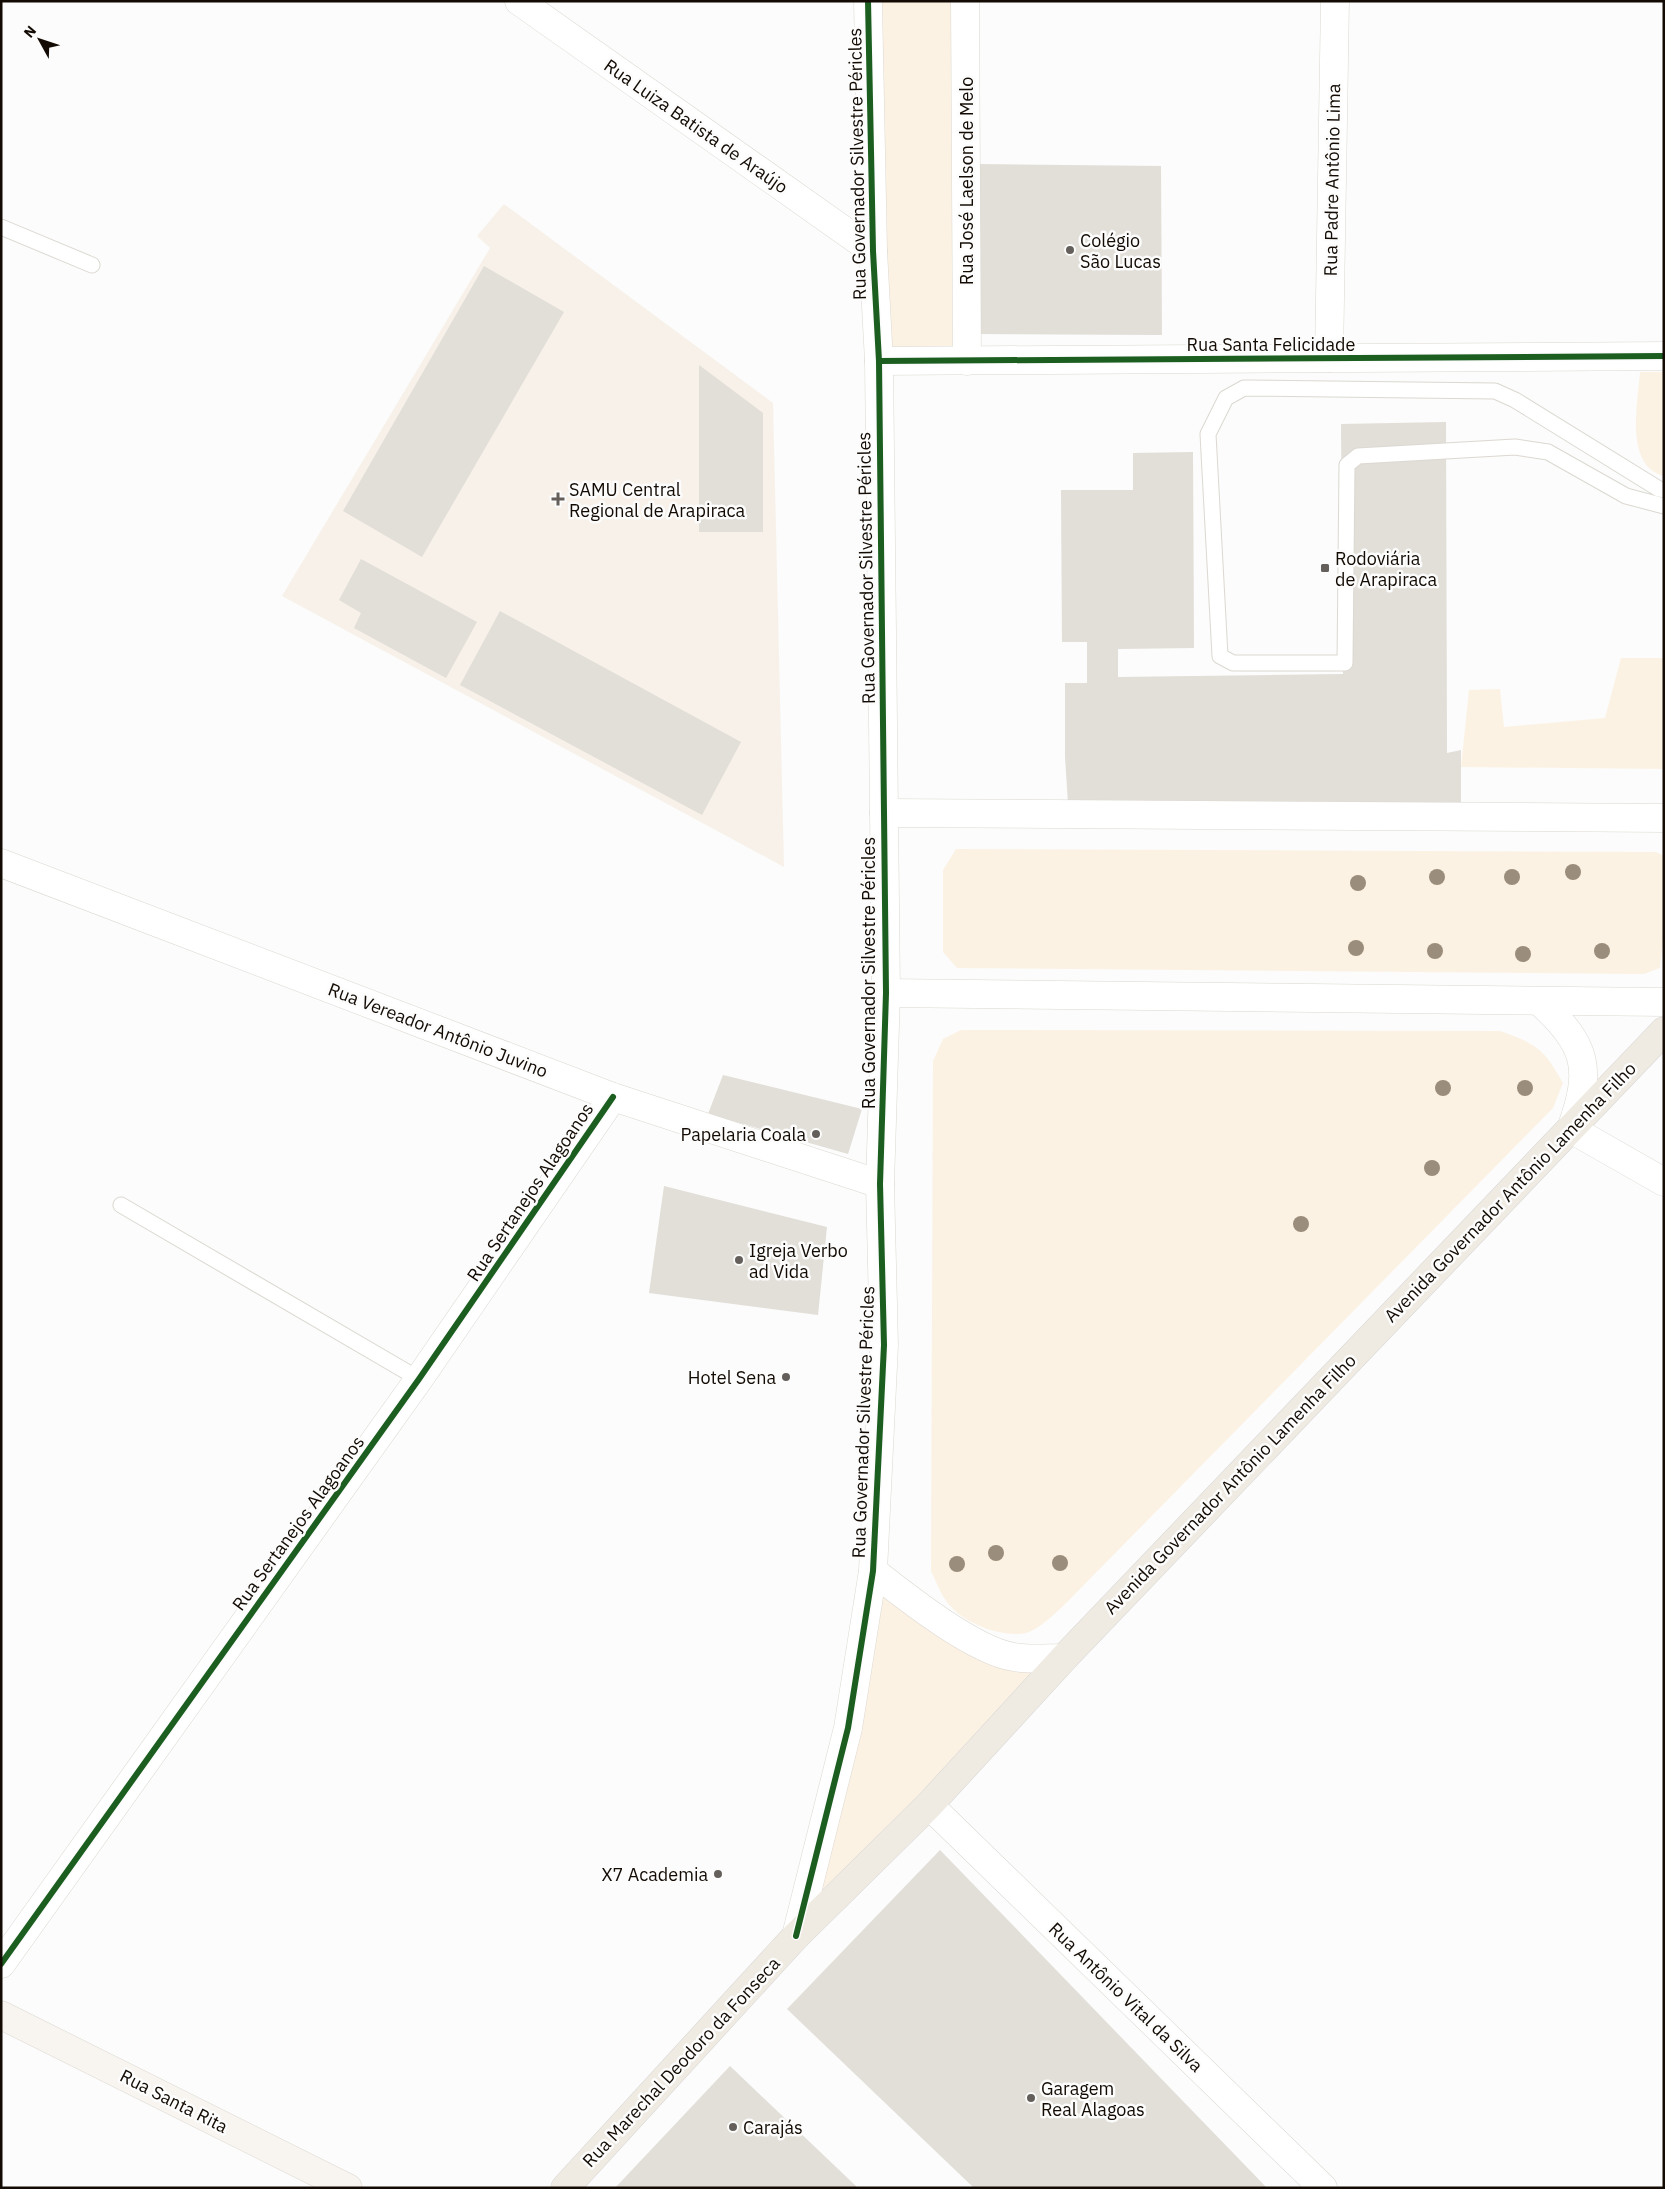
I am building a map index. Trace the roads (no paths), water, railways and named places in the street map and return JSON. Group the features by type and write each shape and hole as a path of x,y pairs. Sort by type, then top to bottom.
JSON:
{"main road":[{"name":"Avenida Governador Antônio Lamenha Filho","path":"796,1936 929,1805 1064,1658 1664,1031"},
{"name":"Rua Marechal Deodoro da Fonseca","path":"566,2188 796,1936"}],"street":[{"name":"Rua Luiza Batista de Araújo","path":"519,1 873,251"},
{"name":"Rua Governador Silvestre Péricles","path":"796,1936 848,1728 874,1571 884,1344 880,1184 886,993 879,361 873,251 868,1"},
{"name":"Rua José Laelson de Melo","path":"965,1 967,361"},
{"name":"Rua Padre Antônio Lima","path":"1329,358 1335,1"},
{"name":"Rua Santa Felicidade","path":"879,361 1664,356"},
{"path":"884,813 1664,818"},
{"name":"Rua Vereador Antônio Juvino","path":"1,863 613,1097 880,1184"},
{"path":"886,993 1664,1002"},
{"path":"1539,1001 1557,1017 1575,1042 1585,1067 1580,1103 1571,1129 1664,1182"},
{"name":"Rua Sertanejos Alagoanos","path":"1,1964 420,1379 613,1097"},
{"path":"874,1571 902,1594 983,1648 1014,1658 1064,1658"},
{"name":"Rua Antônio Vital da Silva","path":"929,1805 1323,2188"},
{"name":"Rua Santa Rita","path":"1,2015 348,2188"}],"lane":[{"path":"1,227 92,265"},
{"path":"1664,490 1659,489 1515,400 1495,391 1244,388 1226,398 1208,434 1220,656 1233,663 1345,663 1347,465 1358,456 1515,447 1548,452 1626,496 1664,506"},
{"path":"121,1205 420,1379"}],"place":[{"name":"Colégio São Lucas","path":"1070,250"},
{"name":"SAMU Central Regional de Arapiraca","path":"558,499"},
{"name":"Rodoviária de Arapiraca","path":"1325,568"},
{"name":"Papelaria Coala","path":"816,1134"},
{"name":"Igreja Verbo ad Vida","path":"739,1260"},
{"name":"Hotel Sena","path":"786,1377"},
{"name":"X7 Academia","path":"718,1874"},
{"name":"Garagem Real Alagoas","path":"1031,2098"},
{"name":"Carajás","path":"733,2127"}]}
